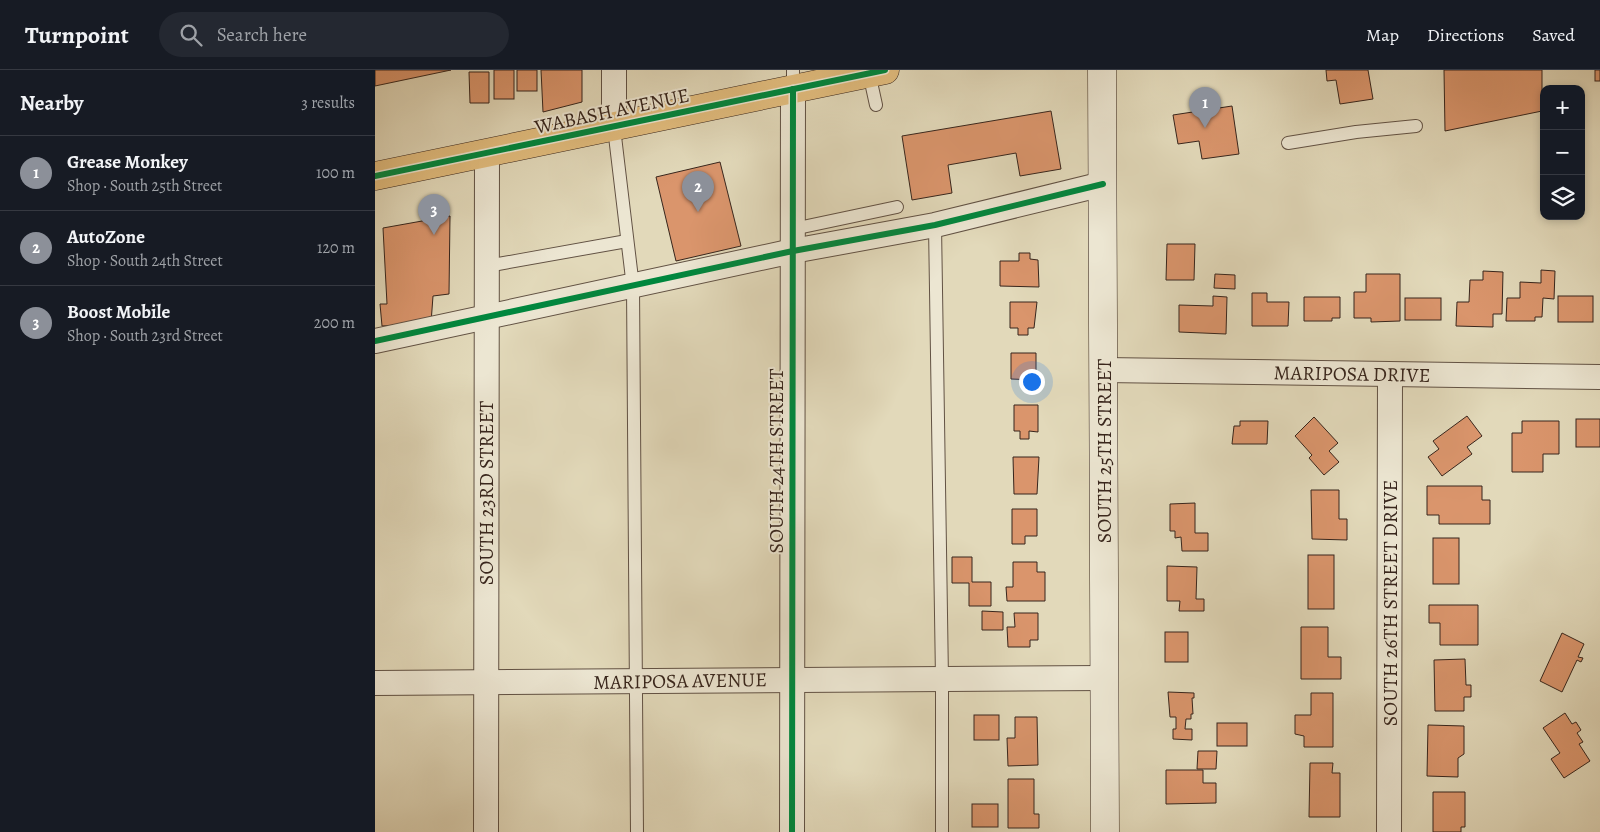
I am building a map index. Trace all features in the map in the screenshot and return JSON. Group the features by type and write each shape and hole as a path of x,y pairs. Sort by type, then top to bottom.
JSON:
{"main road":[{"name":"SOUTH 25TH STREET","path":"1102,70 1105,832"},
{"name":"WABASH AVENUE","path":"375,176 614,128 793,80 877,72"}],"street":[{"path":"614,70 614,128"},
{"name":"SOUTH 24TH STREET","path":"792,832 793,80"},
{"name":"SOUTH 23RD STREET","path":"486,832 487,153"},
{"path":"375,341 633,287 793,240 935,225 1103,184"},
{"name":"MARIPOSA DRIVE","path":"1104,370 1600,377"},
{"name":"SOUTH 26TH STREET DRIVE","path":"1389,832 1390,375"},
{"name":"MARIPOSA AVENUE","path":"375,683 1104,678"}],"lane":[{"path":"876,105 877,72"},
{"path":"1288,143 1356,132 1416,126"},
{"path":"614,128 633,287 637,832"},
{"path":"793,240 897,207"},
{"path":"935,225 942,680 942,832"},
{"path":"487,266 627,241"}],"building":[{"path":"375,70 451,70 375,86"},
{"path":"494,70 514,70 514,99 494,99"},
{"path":"517,70 537,70 537,91 517,91"},
{"path":"541,70 582,70 582,102 543,112"},
{"path":"1326,70 1368,70 1373,99 1340,104 1336,80 1327,81"},
{"path":"1444,70 1542,70 1540,111 1445,131"},
{"path":"1595,70 1600,70 1600,81 1595,81"},
{"path":"469,72 489,72 489,103 470,103"},
{"path":"1232,106 1239,154 1202,159 1199,141 1178,144 1173,115"},
{"path":"1051,111 1061,169 1020,176 1016,153 948,165 952,193 912,200 902,136"},
{"path":"720,162 741,246 676,261 656,177"},
{"path":"450,216 449,294 433,296 431,323 382,326 380,304 387,304 383,228"},
{"path":"1167,244 1195,244 1194,280 1166,280"},
{"path":"1019,253 1030,253 1030,259 1038,260 1039,287 1000,286 1000,261 1019,261"},
{"path":"1541,270 1555,271 1554,299 1543,298 1542,317 1535,317 1535,321 1506,321 1507,298 1520,298 1520,282 1541,283"},
{"path":"1483,271 1503,272 1502,314 1493,314 1493,327 1456,326 1457,302 1469,302 1470,280 1483,280"},
{"path":"1215,274 1235,275 1235,289 1214,288"},
{"path":"1366,274 1400,274 1400,321 1371,322 1371,318 1354,318 1354,292 1366,292"},
{"path":"1252,293 1267,293 1267,302 1289,302 1288,326 1252,326"},
{"path":"1213,296 1227,297 1226,334 1179,332 1179,305 1213,306"},
{"path":"1558,296 1593,296 1593,322 1558,322"},
{"path":"1304,297 1340,297 1340,318 1332,318 1332,321 1304,321"},
{"path":"1405,298 1441,298 1441,320 1405,320"},
{"path":"1010,302 1037,302 1034,328 1028,328 1028,335 1018,335 1018,328 1010,328"},
{"path":"1011,353 1036,353 1036,380 1011,379"},
{"path":"1014,405 1038,405 1038,432 1029,431 1029,439 1020,439 1020,431 1014,431"},
{"path":"1467,416 1482,436 1467,447 1472,454 1442,476 1428,457 1439,449 1433,441"},
{"path":"1314,417 1338,443 1329,451 1339,462 1324,475 1309,458 1312,455 1295,436"},
{"path":"1576,419 1600,419 1600,447 1576,447"},
{"path":"1240,421 1268,421 1267,444 1232,444 1234,426 1240,426"},
{"path":"1522,421 1559,421 1559,454 1543,454 1543,472 1512,472 1512,433 1522,433"},
{"path":"1013,457 1039,457 1037,494 1014,494"},
{"path":"1427,486 1482,486 1482,500 1490,500 1490,524 1439,524 1439,515 1427,515"},
{"path":"1311,490 1339,490 1339,519 1347,519 1347,540 1312,539"},
{"path":"1195,503 1195,533 1208,533 1208,551 1182,551 1181,537 1175,538 1175,531 1170,531 1170,504"},
{"path":"1012,509 1037,509 1037,536 1025,536 1025,544 1012,544"},
{"path":"1433,538 1459,538 1459,584 1433,584"},
{"path":"1308,555 1334,555 1334,609 1308,609"},
{"path":"952,557 972,557 972,582 991,582 991,606 969,606 969,583 952,583"},
{"path":"1013,562 1037,562 1037,572 1045,572 1045,601 1007,601 1006,587 1013,587"},
{"path":"1167,566 1197,567 1196,599 1204,599 1204,611 1179,611 1180,601 1167,601"},
{"path":"1429,605 1478,605 1478,645 1440,645 1440,623 1429,623"},
{"path":"982,611 1003,612 1003,630 982,630"},
{"path":"1014,613 1038,613 1038,640 1030,640 1030,647 1008,647 1007,627 1015,627"},
{"path":"1301,627 1328,627 1328,657 1341,657 1341,679 1301,679"},
{"path":"1165,632 1188,632 1188,662 1165,662"},
{"path":"1562,633 1584,644 1578,657 1583,658 1581,662 1577,660 1562,692 1540,681"},
{"path":"1465,659 1466,685 1471,685 1471,697 1464,697 1464,711 1435,711 1434,660"},
{"path":"1168,692 1194,693 1194,698 1192,698 1193,714 1191,714 1191,719 1186,719 1185,729 1192,729 1192,740 1173,739 1173,729 1176,729 1176,717 1170,717"},
{"path":"1311,693 1333,693 1333,747 1304,747 1304,736 1295,734 1295,715 1311,715"},
{"path":"1565,713 1572,724 1576,722 1581,730 1577,733 1583,742 1579,744 1590,761 1564,778 1551,759 1560,753 1543,728"},
{"path":"974,715 999,715 999,740 974,740"},
{"path":"1015,717 1037,717 1038,765 1008,766 1007,738 1015,738"},
{"path":"1217,723 1247,723 1247,746 1217,746"},
{"path":"1428,725 1464,726 1464,754 1458,758 1458,777 1427,776"},
{"path":"1198,751 1217,751 1216,769 1197,769"},
{"path":"1310,763 1333,763 1332,773 1340,773 1340,817 1309,817"},
{"path":"1166,770 1203,770 1203,783 1216,783 1216,803 1166,804"},
{"path":"1008,779 1034,779 1034,814 1039,814 1039,828 1008,828"},
{"path":"1433,792 1465,792 1465,827 1461,827 1461,832 1433,832"},
{"path":"972,804 998,804 998,827 972,827"}],"cycle path":[{"path":"375,176 885,70"},
{"path":"792,832 793,89"},
{"path":"375,341 793,251 935,225 1103,184"}],"place":[{"name":"Grease Monkey","path":"1205,128"},
{"name":"AutoZone","path":"698,212"},
{"name":"Boost Mobile","path":"434,235"}]}
